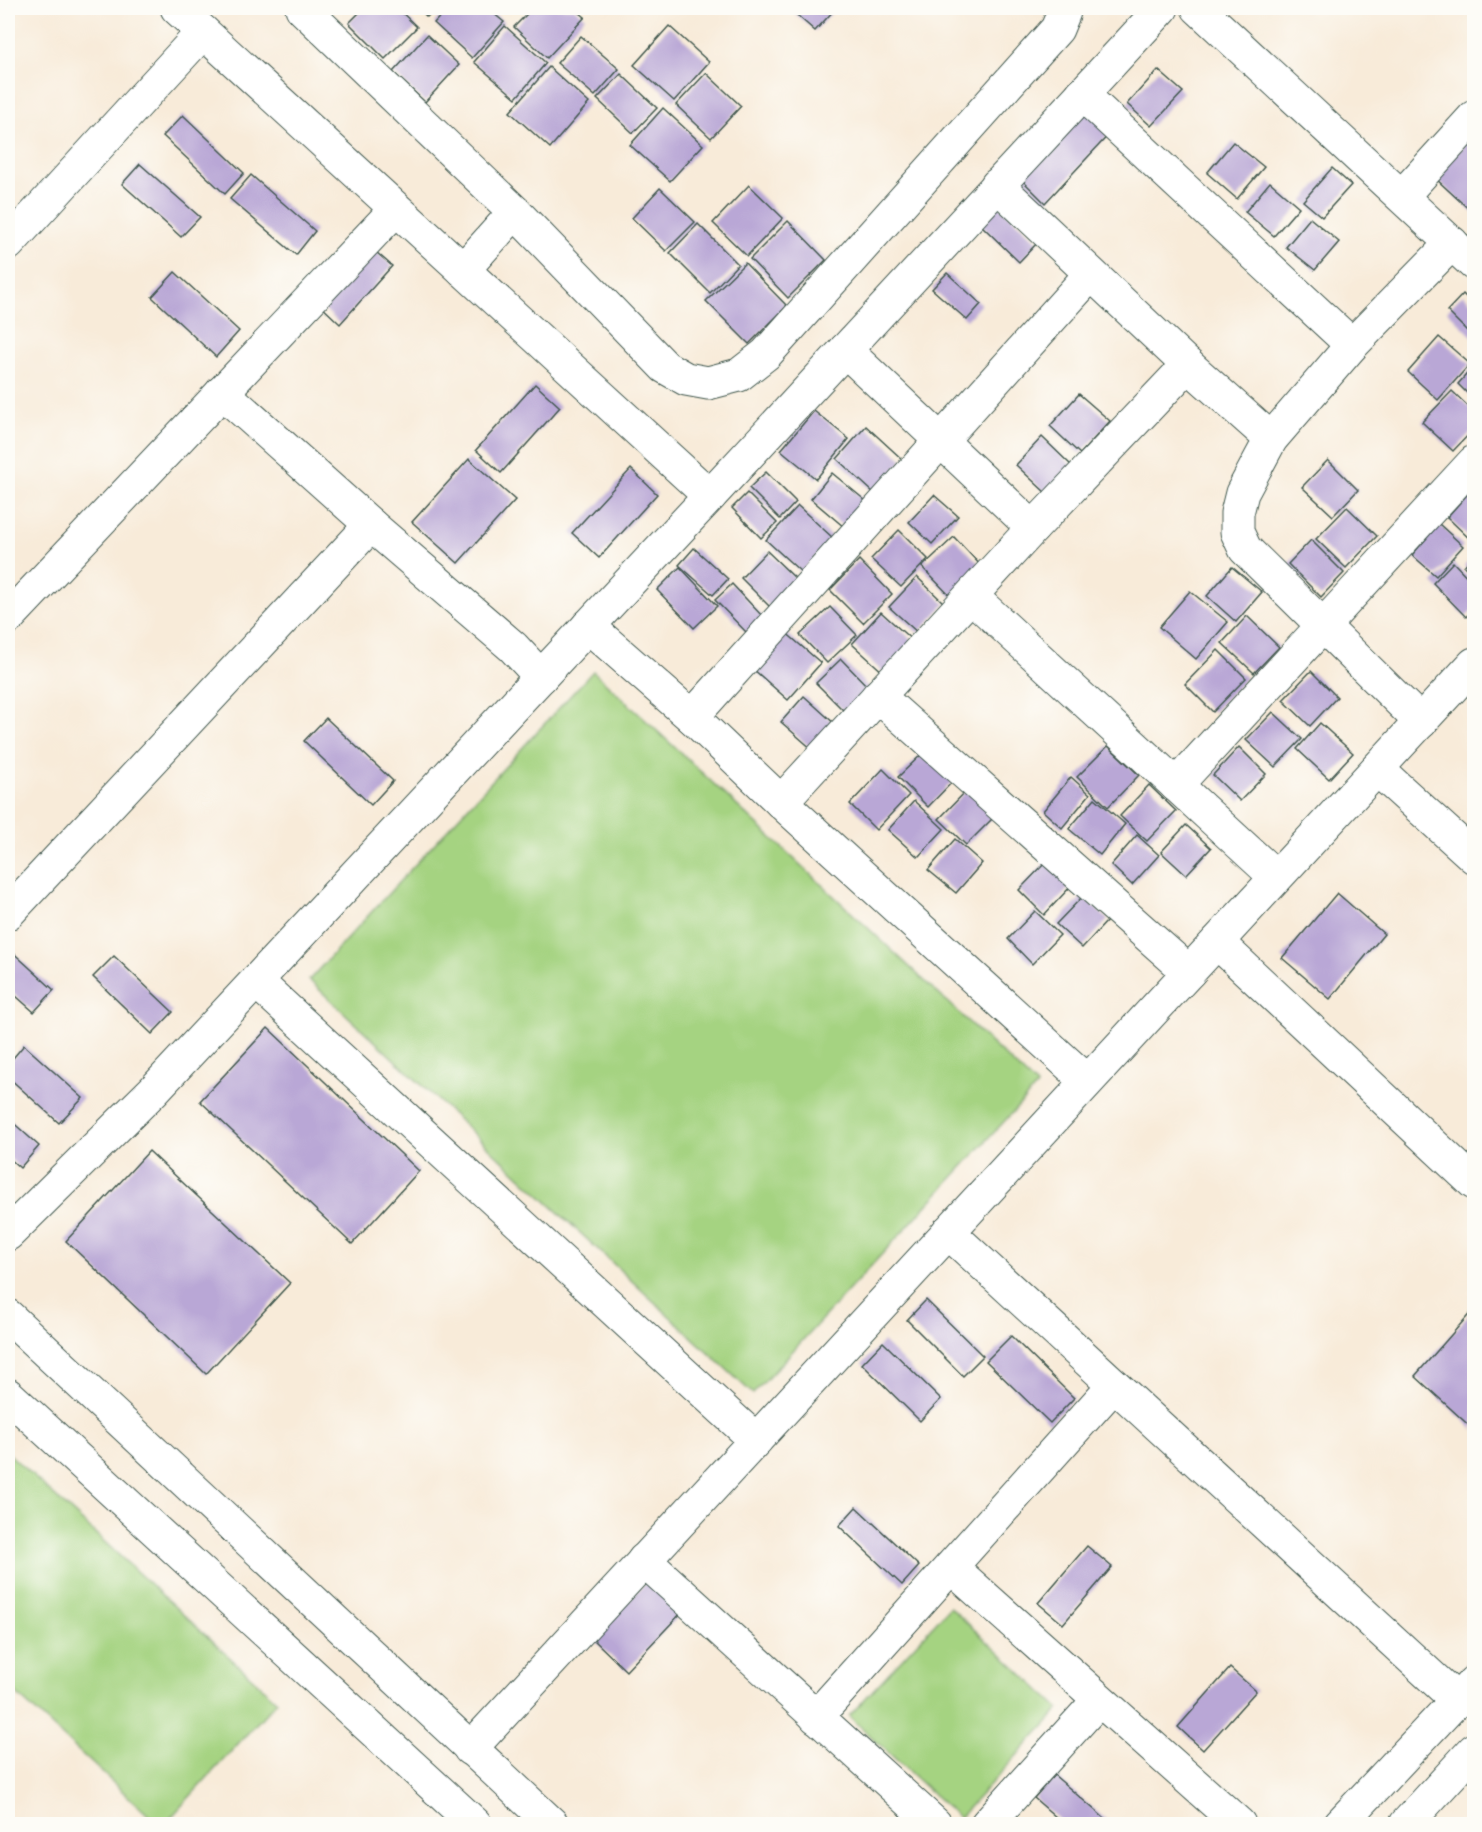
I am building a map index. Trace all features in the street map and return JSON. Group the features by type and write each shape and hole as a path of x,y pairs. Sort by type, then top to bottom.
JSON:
{"street":[{"path":"177,8 710,496"},
{"path":"302,8 515,212 665,367 686,379 708,383 738,375 766,354 1057,29 1064,12 1063,8"},
{"path":"8,1234 154,1090 710,496 1162,8"},
{"path":"1198,8 1463,254 1352,345 1271,439 1242,493 1237,513 1237,532 1245,549 1421,722"},
{"path":"8,244 204,32"},
{"path":"1082,94 1352,345"},
{"path":"1402,196 1474,117"},
{"path":"997,185 1090,275 1271,439"},
{"path":"8,618 396,209"},
{"path":"463,270 515,212"},
{"path":"692,717 1090,275"},
{"path":"845,350 1033,528"},
{"path":"781,802 1033,528 1188,365"},
{"path":"222,392 371,525 513,647 541,677"},
{"path":"1176,785 1474,462"},
{"path":"8,913 371,525"},
{"path":"971,596 1276,878"},
{"path":"588,626 692,717 781,802 1088,1082"},
{"path":"470,1749 1474,664"},
{"path":"878,696 1189,972"},
{"path":"1377,769 1474,857"},
{"path":"1216,942 1474,1183"},
{"path":"256,981 756,1440"},
{"path":"948,1232 1114,1385 1466,1691 1340,1824"},
{"path":"8,1316 552,1824"},
{"path":"816,1717 1114,1385"},
{"path":"8,1395 475,1824"},
{"path":"644,1560 935,1824"},
{"path":"951,1567 1239,1824"},
{"path":"987,1824 1100,1700"},
{"path":"1406,1824 1474,1750"}],"green space":[{"path":"593,671 1037,1086 753,1394 309,980"},
{"path":"8,1453 277,1701 165,1824 158,1824 8,1686"},
{"path":"950,1607 1060,1709 959,1818 849,1716"}],"building":[{"path":"364,8 397,8 417,27 385,59 349,23"},
{"path":"418,8 436,8 427,17"},
{"path":"448,8 487,8 504,22 472,58 434,23"},
{"path":"533,8 574,8 585,17 547,58 514,27"},
{"path":"789,8 836,8 815,31"},
{"path":"505,26 546,63 516,98 474,62"},
{"path":"669,26 709,62 674,101 634,65"},
{"path":"427,35 459,65 425,102 393,72"},
{"path":"581,36 619,69 595,96 557,63"},
{"path":"549,67 589,103 550,148 510,112"},
{"path":"1158,70 1183,92 1151,126 1127,104"},
{"path":"706,73 741,106 711,138 676,105"},
{"path":"621,74 657,108 633,133 597,99"},
{"path":"1089,106 1114,129 1045,203 1021,179"},
{"path":"663,108 703,145 670,181 630,145"},
{"path":"183,115 244,173 225,194 163,136"},
{"path":"1474,134 1474,214 1435,178"},
{"path":"1233,142 1264,167 1237,199 1207,173"},
{"path":"140,164 200,217 181,237 122,184"},
{"path":"1332,168 1351,185 1322,217 1303,201"},
{"path":"251,175 315,231 296,255 230,199"},
{"path":"1270,182 1299,207 1274,236 1245,212"},
{"path":"749,185 783,218 747,256 713,223"},
{"path":"660,188 695,222 666,251 632,218"},
{"path":"999,205 1038,242 1019,262 981,225"},
{"path":"1310,218 1339,242 1315,270 1286,247"},
{"path":"788,221 826,260 788,298 750,259"},
{"path":"698,224 738,264 710,293 670,253"},
{"path":"368,245 392,266 340,324 317,302"},
{"path":"745,263 787,306 749,344 706,301"},
{"path":"175,272 239,331 216,357 152,297"},
{"path":"947,273 981,304 967,320 932,289"},
{"path":"1463,294 1474,305 1474,338 1447,311"},
{"path":"1439,337 1470,364 1438,400 1408,372"},
{"path":"1474,366 1474,400 1458,384"},
{"path":"535,384 560,407 501,473 476,450"},
{"path":"1452,391 1474,412 1474,429 1453,451 1422,422"},
{"path":"1079,394 1110,421 1080,454 1050,426"},
{"path":"814,411 849,439 816,479 781,450"},
{"path":"866,426 903,460 874,493 837,459"},
{"path":"1042,437 1072,466 1046,493 1016,465"},
{"path":"469,459 515,500 458,563 412,522"},
{"path":"1328,460 1358,490 1333,516 1302,487"},
{"path":"631,469 657,494 599,558 572,533"},
{"path":"766,472 796,502 780,519 749,488"},
{"path":"832,473 866,501 844,527 811,499"},
{"path":"1474,487 1474,543 1447,517"},
{"path":"747,493 777,523 761,538 732,508"},
{"path":"934,495 958,516 932,544 909,522"},
{"path":"798,506 833,538 801,572 766,540"},
{"path":"1347,507 1377,536 1346,568 1316,539"},
{"path":"1439,524 1463,546 1436,576 1412,555"},
{"path":"899,530 928,559 901,587 871,559"},
{"path":"954,537 984,569 953,599 922,567"},
{"path":"1311,540 1344,573 1321,597 1288,564"},
{"path":"694,548 728,579 713,595 679,565"},
{"path":"767,551 798,581 771,608 741,578"},
{"path":"1474,555 1474,576 1464,566"},
{"path":"859,560 892,594 863,623 830,590"},
{"path":"1453,562 1474,584 1474,608 1466,617 1433,583"},
{"path":"680,567 717,606 694,628 657,590"},
{"path":"1232,567 1262,592 1236,622 1207,596"},
{"path":"917,577 945,604 918,633 889,607"},
{"path":"732,584 763,617 747,633 715,600"},
{"path":"1190,591 1228,622 1196,659 1159,627"},
{"path":"830,607 857,635 827,663 800,635"},
{"path":"881,612 914,642 885,674 852,644"},
{"path":"1247,616 1279,647 1254,673 1222,643"},
{"path":"784,631 821,663 788,700 752,668"},
{"path":"1218,650 1246,678 1213,712 1185,684"},
{"path":"841,659 871,690 847,714 816,683"},
{"path":"1311,671 1337,697 1310,726 1283,700"},
{"path":"804,696 836,725 813,750 781,722"},
{"path":"1273,712 1302,739 1275,767 1246,740"},
{"path":"326,718 393,781 371,805 304,741"},
{"path":"1320,723 1353,753 1329,779 1297,749"},
{"path":"1108,746 1139,775 1108,807 1077,777"},
{"path":"1239,747 1266,774 1240,801 1213,775"},
{"path":"926,750 955,779 928,807 898,777"},
{"path":"883,769 909,795 876,830 850,804"},
{"path":"1071,777 1090,794 1062,828 1043,811"},
{"path":"1149,785 1176,811 1147,841 1120,816"},
{"path":"968,789 995,816 966,845 939,819"},
{"path":"1095,798 1125,824 1100,855 1069,829"},
{"path":"914,801 944,829 918,857 888,830"},
{"path":"1186,825 1211,848 1186,875 1161,852"},
{"path":"1137,835 1159,855 1132,885 1111,865"},
{"path":"955,839 982,863 956,893 928,870"},
{"path":"1047,861 1072,885 1044,915 1019,890"},
{"path":"1337,893 1384,934 1330,999 1282,958"},
{"path":"1083,896 1108,920 1082,948 1056,924"},
{"path":"1035,911 1060,935 1032,964 1008,939"},
{"path":"8,948 54,990 34,1012 8,989"},
{"path":"114,956 173,1012 152,1034 93,977"},
{"path":"268,1028 419,1171 352,1244 200,1101"},
{"path":"24,1045 83,1098 59,1123 8,1077 8,1064"},
{"path":"8,1118 39,1146 20,1168 8,1157"},
{"path":"149,1151 290,1283 206,1374 66,1241"},
{"path":"926,1300 983,1356 963,1376 907,1320"},
{"path":"1474,1309 1474,1430 1415,1376"},
{"path":"1011,1336 1074,1398 1050,1423 986,1361"},
{"path":"883,1342 941,1399 920,1421 862,1364"},
{"path":"856,1507 919,1566 902,1585 839,1526"},
{"path":"1087,1546 1112,1567 1063,1624 1038,1603"},
{"path":"651,1578 684,1610 626,1671 592,1638"},
{"path":"1230,1668 1256,1691 1203,1750 1178,1727"},
{"path":"1054,1775 1111,1824 1064,1824 1034,1798"}]}
